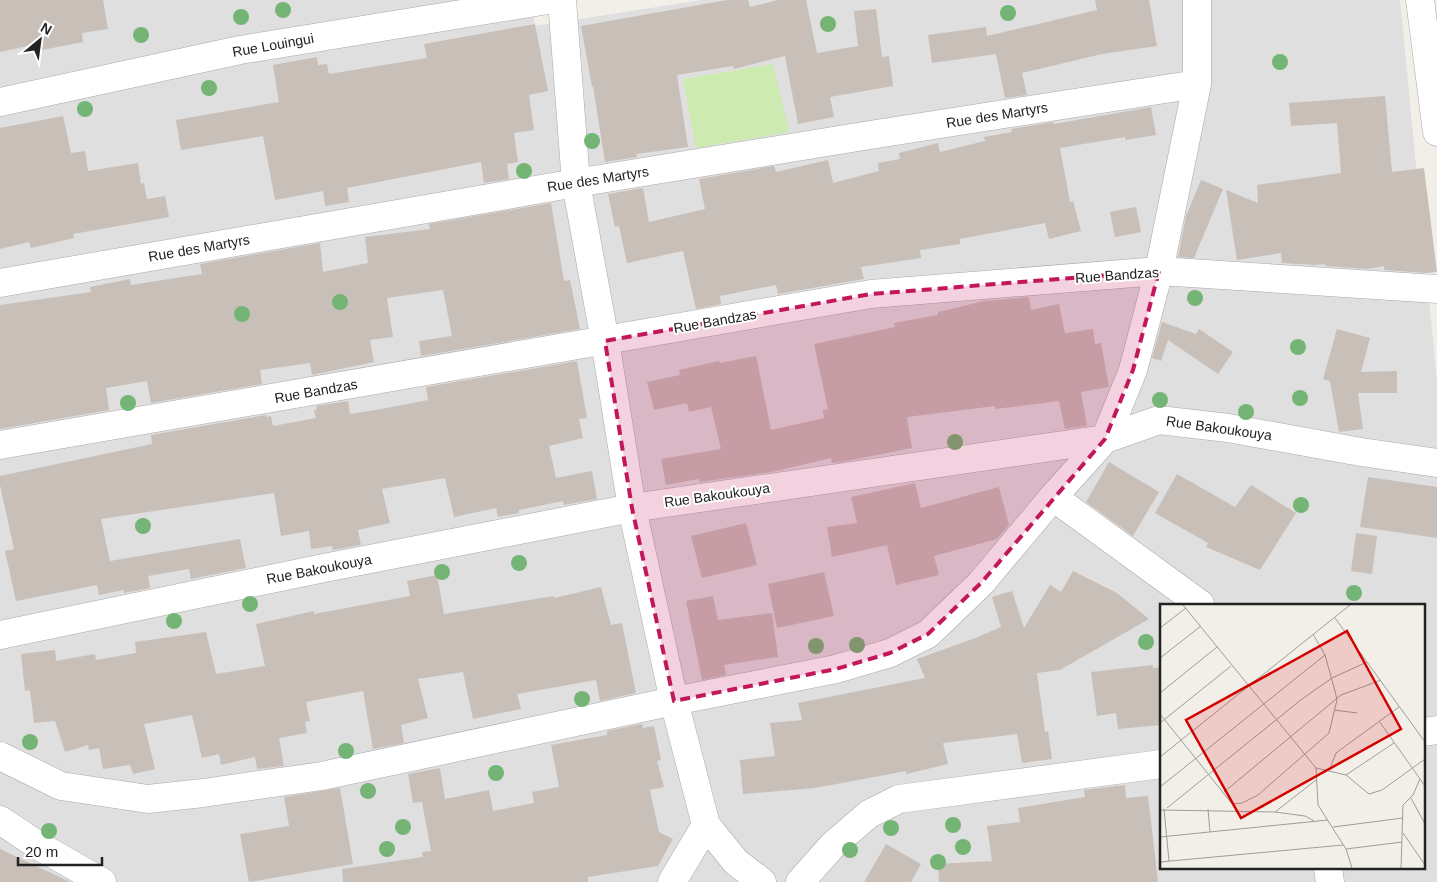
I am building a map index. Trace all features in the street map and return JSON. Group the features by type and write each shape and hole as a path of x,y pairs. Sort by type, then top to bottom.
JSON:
{"street":[{"name":"Rue Louingui","path":"0,102 240,50 548,0"},
{"path":"562,0 576,183 605,341 632,508 674,701 706,825 736,862 762,882"},
{"path":"0,756 61,786 148,800 322,776 674,701 836,669 890,653 928,634 981,583 1053,497 1105,439 1133,370 1159,271 1197,84 1197,0"},
{"path":"1420,0 1437,132"},
{"name":"Rue des Martyrs","path":"0,283 576,183 860,136 1197,84"},
{"name":"Rue Bandzas","path":"0,445 871,294 1159,271 1437,289"},
{"name":"Rue Bakoukouya","path":"0,635 315,570 632,508 1105,439 1158,420 1228,428 1361,452 1437,463"},
{"path":"1053,497 1200,604"},
{"path":"1424,732 1437,730"},
{"path":"800,882 834,845 869,814 899,799 1160,764"},
{"path":"0,820 39,846 102,882"},
{"path":"672,882 706,825"}],"highlighted area":[{"path":"1159,271 1133,370 1105,439 981,583 928,634 890,653 836,669 674,701 632,508 605,341 871,294"}],"shaded area":[{"path":"0,0 531,0 535,26 702,0 1400,0 1437,381 1437,882 0,882"}],"green space":[{"path":"773,64 789,132 696,148 683,79"}],"building":[{"path":"0,0 103,0 108,29 82,33 83,42 42,50 41,43 0,52"},
{"path":"727,0 748,0 750,7 778,0 806,0 817,53 858,46 854,11 876,9 882,57 889,56 893,86 830,97 834,117 798,124 785,56 734,69 733,66 677,75 688,147 636,154 637,157 605,162 581,26"},
{"path":"1095,0 1149,0 1157,46 1102,54 1022,73 1027,95 1005,98 996,54 932,63 928,35 986,27 987,36 1097,10"},
{"path":"535,24 548,91 529,95 534,130 514,133 518,162 507,164 509,179 484,183 481,162 347,188 349,202 325,206 323,191 275,200 263,136 181,150 176,120 279,102 273,65 317,57 318,65 327,64 329,74 427,58 424,44"},
{"path":"1385,96 1392,172 1424,168 1437,272 1384,270 1384,266 1367,269 1326,266 1325,264 1282,263 1281,253 1237,260 1226,190 1258,203 1257,185 1341,173 1337,123 1291,126 1289,103"},
{"path":"1151,107 1156,135 1125,140 1125,137 1060,148 1070,202 1073,201 1081,231 1049,239 1045,223 960,239 960,244 920,250 921,258 861,267 864,279 778,294 776,285 720,296 721,304 696,309 683,251 627,263 619,226 615,227 608,194 643,188 649,222 705,209 699,179 774,166 776,172 828,160 833,183 879,171 878,163 900,159 899,153 938,143 940,152 985,141 984,137 1012,132 1011,129 1053,122 1054,124"},
{"path":"63,116 71,153 85,151 88,171 138,163 141,184 144,183 147,199 165,196 169,217 73,234 74,238 31,248 29,242 0,249 0,128"},
{"path":"1201,180 1223,189 1194,258 1178,257 1186,216"},
{"path":"551,203 564,281 570,280 580,329 421,356 419,341 452,336 443,290 387,298 393,337 370,340 374,362 312,375 310,363 260,370 262,384 151,403 147,381 106,388 109,410 0,429 0,305 91,292 90,287 130,279 131,285 202,274 200,264 320,243 323,272 368,263 365,237 430,229 429,224"},
{"path":"1136,207 1141,232 1115,237 1110,212"},
{"path":"1029,297 1031,310 1059,304 1065,333 1093,329 1095,344 1101,343 1109,387 1081,392 1087,426 1065,429 1059,401 995,409 995,406 907,417 912,448 842,462 832,463 831,458 772,472 700,482 699,479 666,485 661,459 721,449 711,407 689,412 687,403 654,410 647,382 680,375 679,370 719,361 720,363 756,356 771,430 824,418 823,410 828,409 814,344 895,327 894,323 938,315 938,312 984,301"},
{"path":"1162,322 1196,334 1199,329 1233,352 1218,374 1168,340 1161,361 1152,358"},
{"path":"1337,329 1370,338 1361,372 1397,371 1397,393 1358,393 1363,429 1339,432 1330,381 1323,379"},
{"path":"577,361 587,418 579,419 583,438 549,446 556,478 592,471 597,499 564,505 563,501 519,510 519,513 498,517 496,508 454,517 445,478 382,489 390,523 358,530 361,545 333,550 332,546 311,549 309,531 281,536 274,493 101,519 110,561 240,539 246,568 191,579 189,569 148,576 150,588 124,593 124,590 99,595 97,585 16,601 5,551 14,549 0,485 0,476 152,444 151,435 266,415 267,417 271,416 273,426 316,418 314,410 317,409 316,406 348,401 350,414 382,409 428,400 426,387"},
{"path":"1109,462 1159,492 1133,536 1086,502"},
{"path":"1177,474 1235,507 1251,485 1296,513 1260,570 1206,547 1208,543 1155,513"},
{"path":"1368,477 1437,487 1437,538 1360,527"},
{"path":"915,483 921,508 999,487 1009,525 997,539 934,556 939,575 896,585 887,545 832,557 827,527 857,523 851,497"},
{"path":"746,523 757,565 702,578 691,536"},
{"path":"1356,533 1377,536 1372,574 1351,571"},
{"path":"1073,571 1117,593 1149,619 1060,670 1037,673 1045,732 1048,731 1052,759 1022,763 1017,734 943,743 948,764 906,774 906,771 815,788 743,794 740,760 775,756 770,723 802,720 798,703 925,678 917,659 1001,627 992,597 1012,591 1024,628 1050,585 1061,592"},
{"path":"824,572 834,616 777,628 768,584"},
{"path":"437,575 444,614 554,596 554,598 601,587 611,625 622,623 636,693 600,701 596,680 517,694 521,709 473,719 463,672 418,679 428,718 401,725 404,743 373,749 363,691 306,702 310,721 305,722 307,733 279,738 284,766 257,769 255,757 221,765 219,754 202,758 192,715 144,724 155,769 133,774 130,765 103,769 99,748 89,750 88,745 65,752 55,721 34,723 30,690 25,691 21,654 55,650 56,661 95,654 96,660 136,653 135,642 206,632 216,674 265,666 256,624 314,611 314,614 410,596 407,581"},
{"path":"713,596 718,620 772,613 778,657 724,665 726,675 702,680 686,601"},
{"path":"1153,665 1153,668 1160,667 1160,725 1118,729 1116,713 1097,716 1091,672"},
{"path":"642,724 643,728 654,726 661,760 657,761 664,787 650,790 659,832 673,839 658,866 588,877 588,882 343,882 342,869 423,857 422,852 431,851 422,802 413,803 408,774 440,768 445,799 489,790 493,811 534,803 532,792 559,787 551,745 607,735 607,731"},
{"path":"1125,785 1126,798 1148,796 1158,882 939,882 938,864 992,861 987,826 1020,822 1018,808 1085,797 1084,790"},
{"path":"340,788 353,864 249,882 240,834 289,826 284,797"},
{"path":"886,844 921,864 911,882 864,882"},
{"path":"0,849 70,882 0,882"}]}
